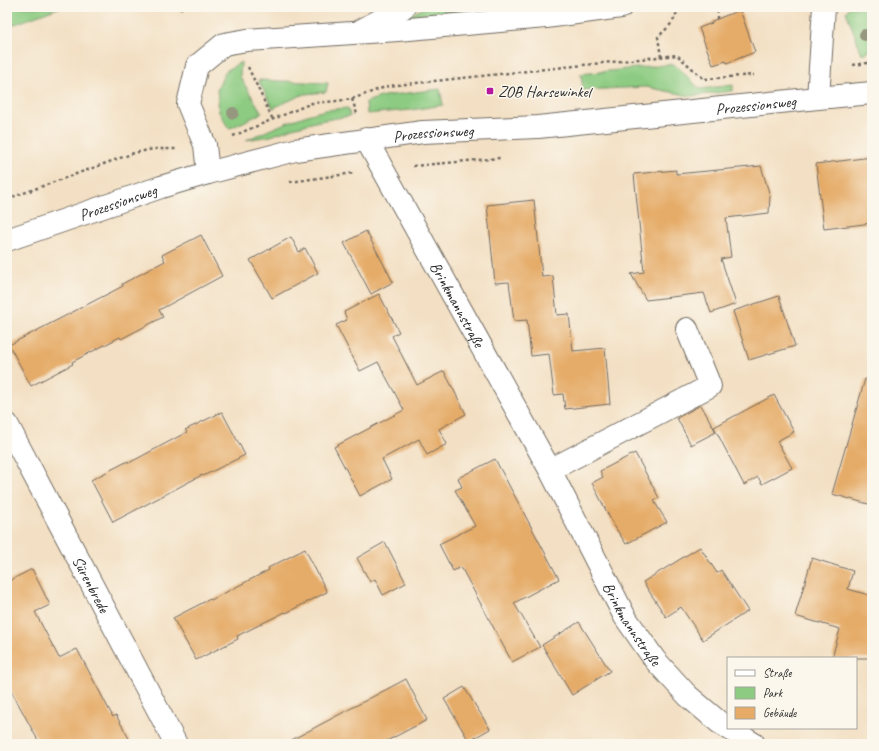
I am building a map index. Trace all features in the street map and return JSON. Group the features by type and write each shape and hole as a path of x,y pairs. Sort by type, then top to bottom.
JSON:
{"street":[{"path":"358,32 404,7"},
{"path":"208,172 205,145 188,104 197,66 224,44 247,40 398,30 546,17 621,7"},
{"path":"818,98 823,7"},
{"name":"Prozessionsweg","path":"7,240 208,172 295,150 423,132 538,126 872,93"},
{"name":"Brinkmannstraße","path":"366,139 550,470 625,617 655,660 688,696 727,727"},
{"path":"550,470 710,386 687,328"},
{"name":"Sürenbrede","path":"7,424 176,744"},
{"name":"Brinkmannstraße","path":"730,729 754,744"}],"path":[{"path":"179,10 185,7"},
{"path":"661,57 658,37 671,25 677,11 677,7"},
{"path":"717,7 717,19"},
{"path":"284,183 382,169 508,158"}],"green space":[{"path":"7,7 61,7 7,27"},
{"path":"427,7 495,7 404,17"},
{"path":"849,7 872,7 872,50 862,54 846,12"},
{"path":"241,62 240,77 262,113 229,129 219,112 217,89 226,71"},
{"path":"674,64 700,89 733,85 733,91 691,96 646,87 583,90 581,74"},
{"path":"258,80 328,83 326,92 304,94 273,108"},
{"path":"440,89 443,105 411,110 367,114 366,102 384,96"},
{"path":"348,108 350,116 319,121 271,136 246,140 305,116 326,110"}],"building":[{"path":"740,10 755,52 727,63 726,61 713,65 699,28"},
{"path":"872,157 872,223 824,229 816,164"},
{"path":"761,166 770,196 769,213 726,218 731,257 721,259 736,304 711,313 704,293 646,300 631,274 644,272 634,174 676,170 676,174"},
{"path":"534,200 542,277 553,276 557,315 569,314 573,351 605,348 610,404 565,409 563,394 554,395 549,354 531,356 527,320 514,321 509,282 495,283 487,205"},
{"path":"366,231 393,282 371,294 344,243"},
{"path":"201,235 222,276 159,310 163,317 72,362 73,364 31,386 9,345 123,286 122,284 165,261 162,255"},
{"path":"291,237 299,252 305,248 318,273 272,298 250,260"},
{"path":"379,294 399,332 392,336 417,385 444,371 466,414 439,429 447,444 427,455 419,439 382,459 392,479 360,496 334,447 404,410 378,362 360,371 336,325 347,320 344,312"},
{"path":"779,296 795,346 749,360 733,311"},
{"path":"865,379 872,380 872,505 832,494"},
{"path":"774,395 794,432 777,441 792,468 762,484 758,477 744,485 714,427"},
{"path":"701,405 716,432 691,445 677,418"},
{"path":"222,412 245,455 203,476 202,475 113,522 91,480 128,461 129,463 187,432 185,430"},
{"path":"635,453 659,498 654,501 667,522 626,544 613,524 592,483 603,477 600,471"},
{"path":"495,459 559,579 514,603 540,647 512,662 461,567 453,571 439,544 475,526 455,490 462,487 458,478"},
{"path":"385,542 406,583 383,595 375,579 370,582 357,558"},
{"path":"700,547 717,573 721,570 748,611 703,640 681,607 666,617 643,582"},
{"path":"305,549 327,592 237,636 238,639 196,660 173,618 269,570 268,568"},
{"path":"812,558 853,571 848,589 872,596 872,658 832,657 840,629 795,616"},
{"path":"32,569 50,605 35,612 59,658 77,649 113,717 116,715 132,744 40,744 7,683 7,582"},
{"path":"579,622 610,671 572,695 542,645"},
{"path":"406,679 427,720 381,744 284,744"},
{"path":"464,687 490,729 469,741 444,699"}],"place":[{"name":"ZOB Harsewinkel","path":"490,91"}]}
